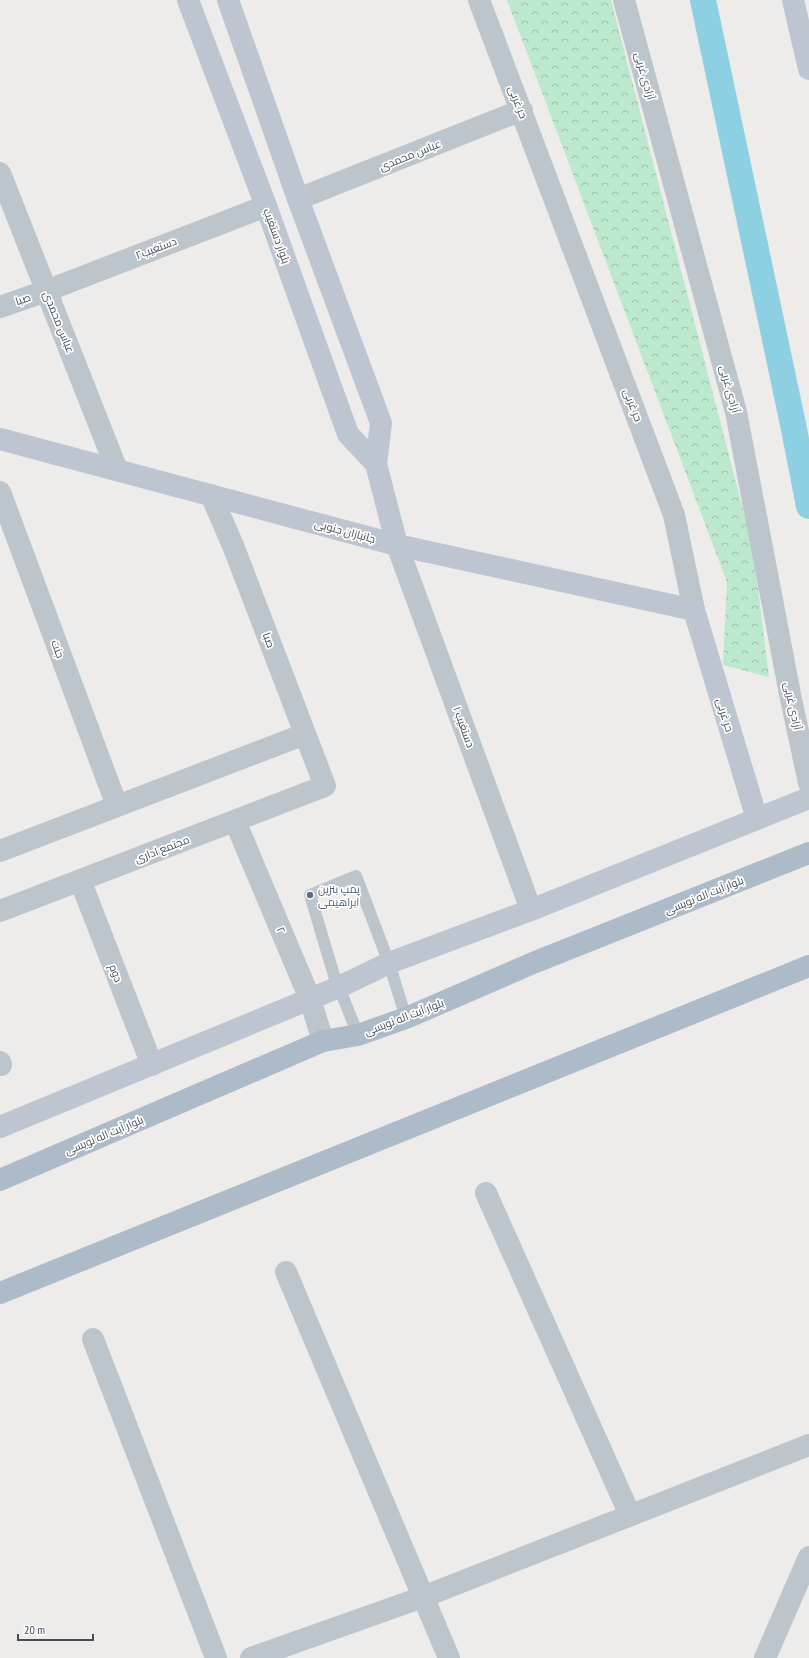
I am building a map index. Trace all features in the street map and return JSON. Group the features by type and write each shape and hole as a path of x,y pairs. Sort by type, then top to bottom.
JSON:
{"main road":[{"name":"بلوار آیت اله نویسی","path":"0,1180 323,1041 358,1034 406,1018 533,963 809,853"},
{"path":"0,1293 809,966"}],"street":[{"name":"بلوار دستغیب","path":"188,0 266,206 348,434 376,464"},
{"name":"بلوار دستغیب","path":"228,0 298,199 381,423 376,464 397,545"},
{"name":"حر غربی","path":"479,0 674,514 694,610 756,819"},
{"name":"آزادی غربی","path":"624,0 736,412 790,694 809,783"},
{"path":"793,0 809,69"},
{"name":"عباس محمدی","path":"298,199 522,110"},
{"name":"عباس محمدی","path":"0,173 117,470"},
{"name":"دستغیب۲","path":"46,291 266,206"},
{"name":"صبا","path":"0,307 46,291"},
{"name":"جانبازان جنوبی","path":"0,439 397,545 694,610"},
{"name":"جنت","path":"0,492 117,806"},
{"name":"صبا","path":"211,495 234,548 325,786"},
{"name":"دستغیب ۱","path":"397,545 531,910"},
{"path":"0,850 305,734"},
{"name":"مجتمع اداری","path":"0,911 325,786"},
{"path":"0,1127 339,987 389,963 531,910 809,798"},
{"name":"۲","path":"235,821 310,999 323,1041"},
{"name":"دوم","path":"80,880 152,1065"},
{"path":"486,1193 630,1515"},
{"path":"286,1272 449,1658"},
{"path":"93,1339 216,1658"},
{"path":"251,1658 423,1597 809,1445"},
{"path":"765,1658 809,1557"}],"lane":[{"path":"358,1034 336,982 310,895 356,876 389,963 406,1018"}],"green space":[{"path":"507,0 611,0 753,548 769,677 723,665 727,582"}],"waterway":[{"path":"703,0 809,506"}],"place":[{"name":"پمپ بنزین ابراهیمی","path":"310,895"}]}
